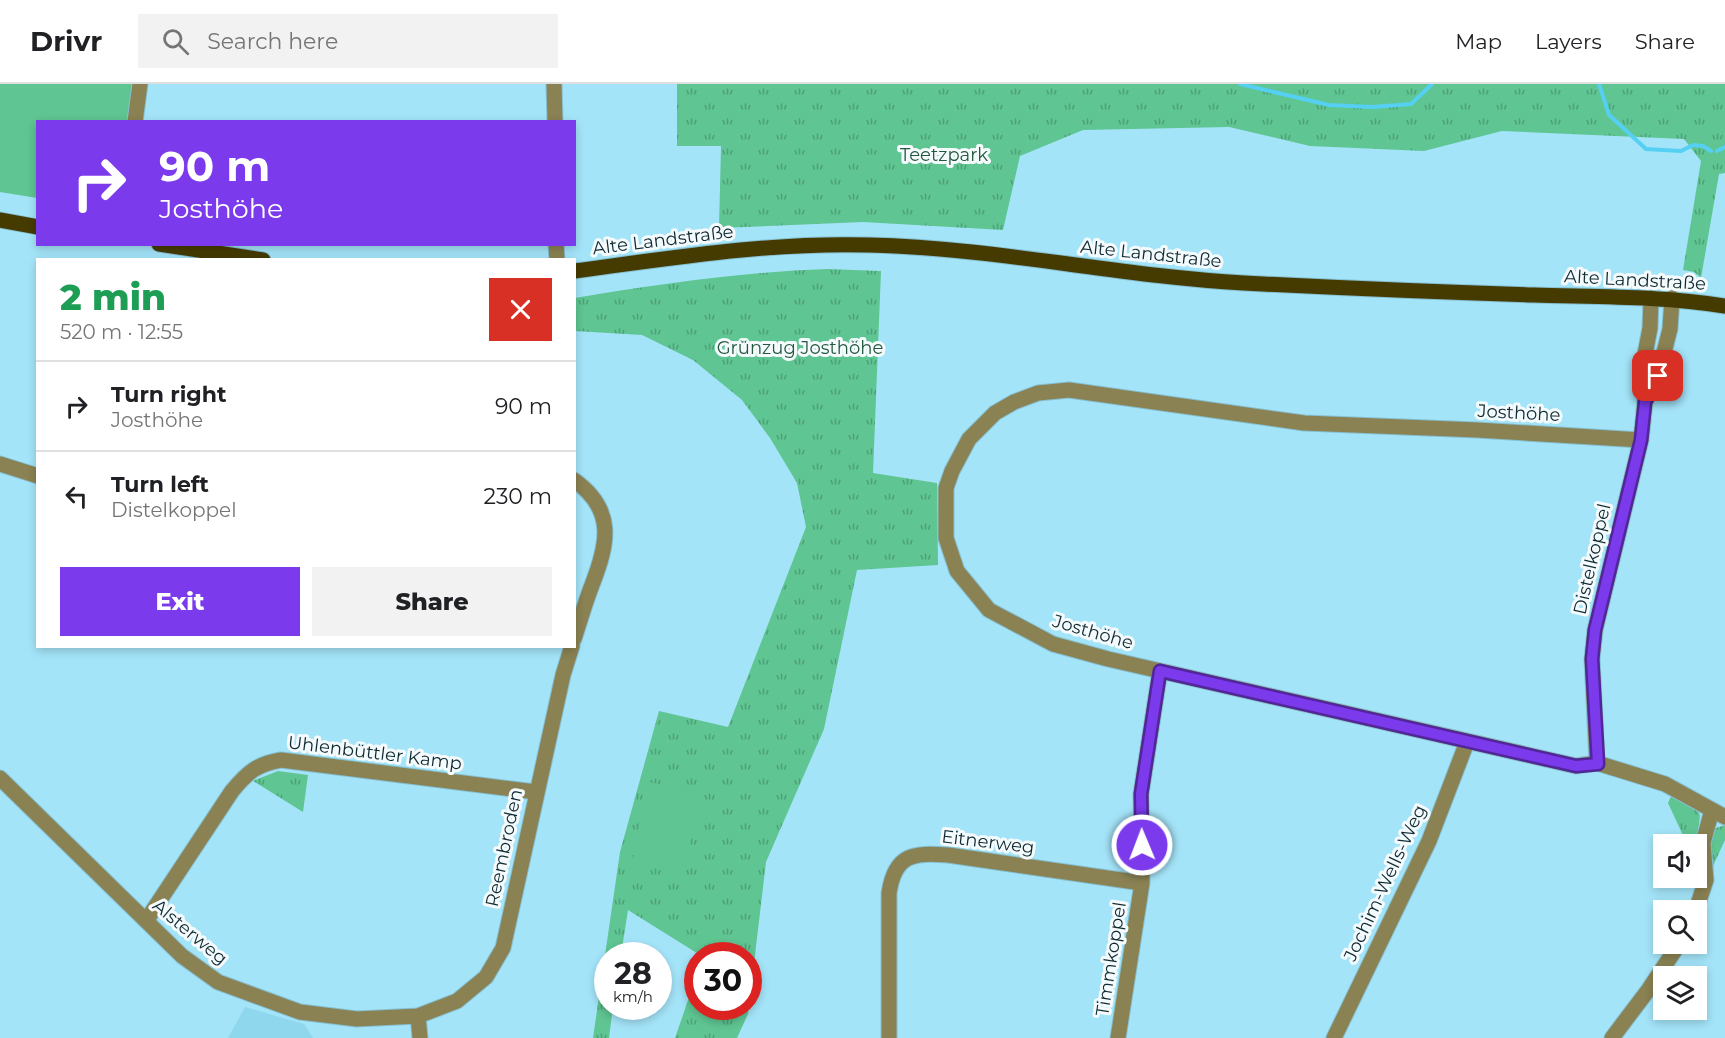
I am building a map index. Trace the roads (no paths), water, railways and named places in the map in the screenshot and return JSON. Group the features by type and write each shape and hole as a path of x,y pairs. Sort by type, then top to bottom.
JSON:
{"main road":[{"path":"0,220 36,226"},
{"name":"Alte Landstraße","path":"576,271 729,250 827,244 872,244 932,248 1170,278 1244,283 1672,298 1725,306"},
{"path":"172,246 249,258"}],"street":[{"path":"135,120 140,84"},
{"path":"554,84 555,120"},
{"name":"Distelkoppel","path":"1598,764 1592,659 1595,630 1641,440 1645,402 1642,370 1650,328 1652,298"},
{"name":"Distelkoppel","path":"1645,402 1658,376 1670,330 1672,298"},
{"name":"Josthöhe","path":"1641,440 1431,427 1304,423 1069,390 1038,393 995,412 969,439 946,488 945,532 957,571 989,610 1053,644 1467,742 1576,766 1598,764 1665,784 1718,814"},
{"path":"0,464 36,475"},
{"path":"576,482 589,492 598,505 605,524 605,544 576,633"},
{"name":"Reembroden","path":"418,1016 457,1001 486,977 503,948 536,792 571,648"},
{"name":"Timmkoppel","path":"1118,1038 1142,883 1141,794 1160,671"},
{"name":"Jochim-Wells-Weg","path":"1334,1038 1429,841 1467,742"},
{"name":"Uhlenbüttler Kamp","path":"146,921 232,791 245,775 264,763 281,760 536,792"},
{"name":"Alsterweg","path":"0,778 182,956 218,982 300,1012 357,1019 418,1016"},
{"path":"1699,900 1706,880 1703,843 1718,814"},
{"name":"Eitnerweg","path":"889,1038 889,892 891,877 898,864 909,857 924,853 948,855 1142,883"},
{"path":"1612,1038 1672,954"},
{"path":"418,1016 420,1038"}],"waterway":[{"path":"1240,84 1329,105 1372,107 1411,104 1432,84"},
{"path":"1599,84 1609,115 1646,149 1681,151 1693,145 1703,146 1711,151"},
{"path":"1717,151 1725,147"}],"park label":[{"name":"Teetzpark","path":"944,155"},
{"name":"Grünzug Josthöhe","path":"800,348"}]}
